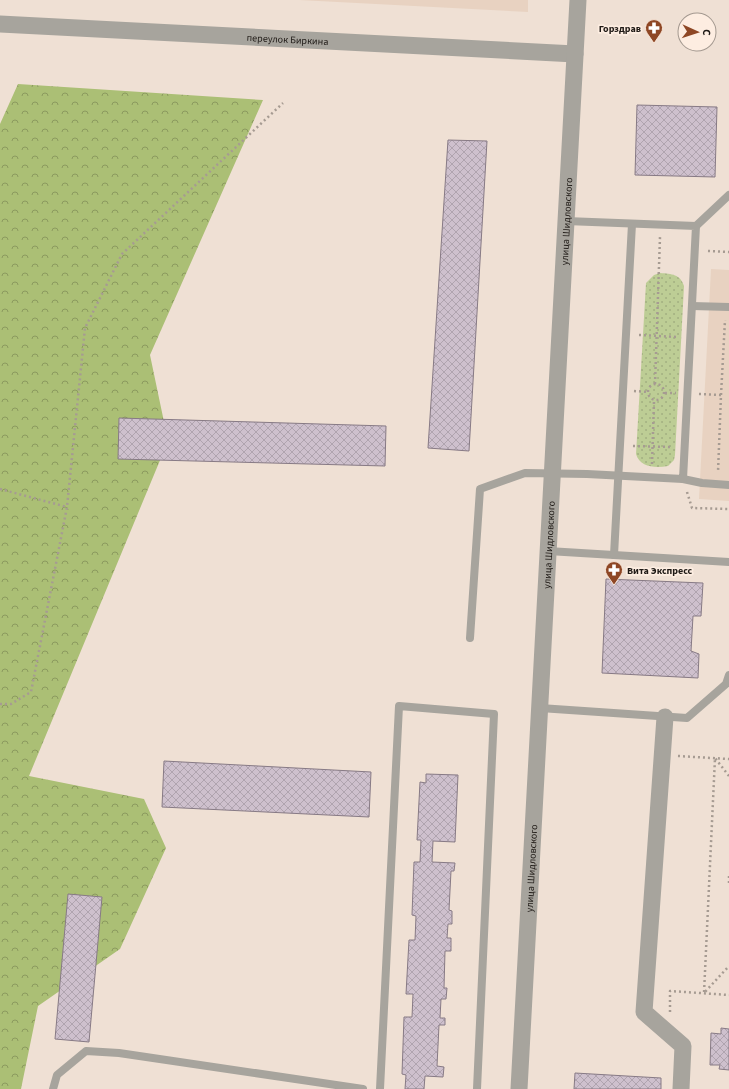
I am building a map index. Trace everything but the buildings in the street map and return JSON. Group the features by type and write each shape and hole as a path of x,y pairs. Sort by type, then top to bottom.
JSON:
{"street":[{"name":"улица Шидловского","path":"519,1089 578,0"},
{"name":"переулок Биркина","path":"0,24 575,54"},
{"path":"665,717 644,1012 683,1046 681,1089"}],"lane":[{"path":"683,479 696,226 729,195"},
{"path":"566,221 696,226"},
{"path":"614,556 632,224"},
{"path":"692,306 728,307"},
{"path":"470,638 480,489 525,473 683,479 702,483 729,485"},
{"path":"548,552 729,562"},
{"path":"540,708 688,718 726,684 729,675"},
{"path":"380,1089 399,706 494,714 477,1089"},
{"path":"53,1089 57,1075 86,1051 119,1053 363,1089"}],"path":[{"path":"0,704 11,704 31,692 67,507 84,328 122,254 284,103"},
{"path":"655,384 661,225"},
{"path":"695,250 729,252"},
{"path":"717,484 721,395 728,307"},
{"path":"626,334 690,338"},
{"path":"660,384 664,388 665,392 663,398 654,401 647,394 648,389 651,385 660,384"},
{"path":"665,392 721,395"},
{"path":"651,478 654,401"},
{"path":"620,445 684,448"},
{"path":"683,479 692,508 729,509"},
{"path":"0,489 67,507"},
{"path":"662,755 729,759"},
{"path":"715,758 729,776"},
{"path":"704,993 715,758"},
{"path":"729,876 729,884"},
{"path":"704,993 729,966"},
{"path":"670,1016 670,991 729,995"}],"shaded area":[{"path":"299,0 528,0 528,12"},
{"path":"711,269 729,270 729,501 699,499"}],"green space":[{"path":"18,84 263,100 150,355 168,441 29,776 144,799 166,848 120,949 38,1006 21,1089 0,1089 0,124"},
{"path":"660,273 675,275 680,279 684,286 675,455 674,460 668,466 654,467 641,462 636,454 646,283 654,275"}],"place":[{"name":"Горздрав","path":"654,43"},
{"name":"Вита Экспресс","path":"614,585"}]}
